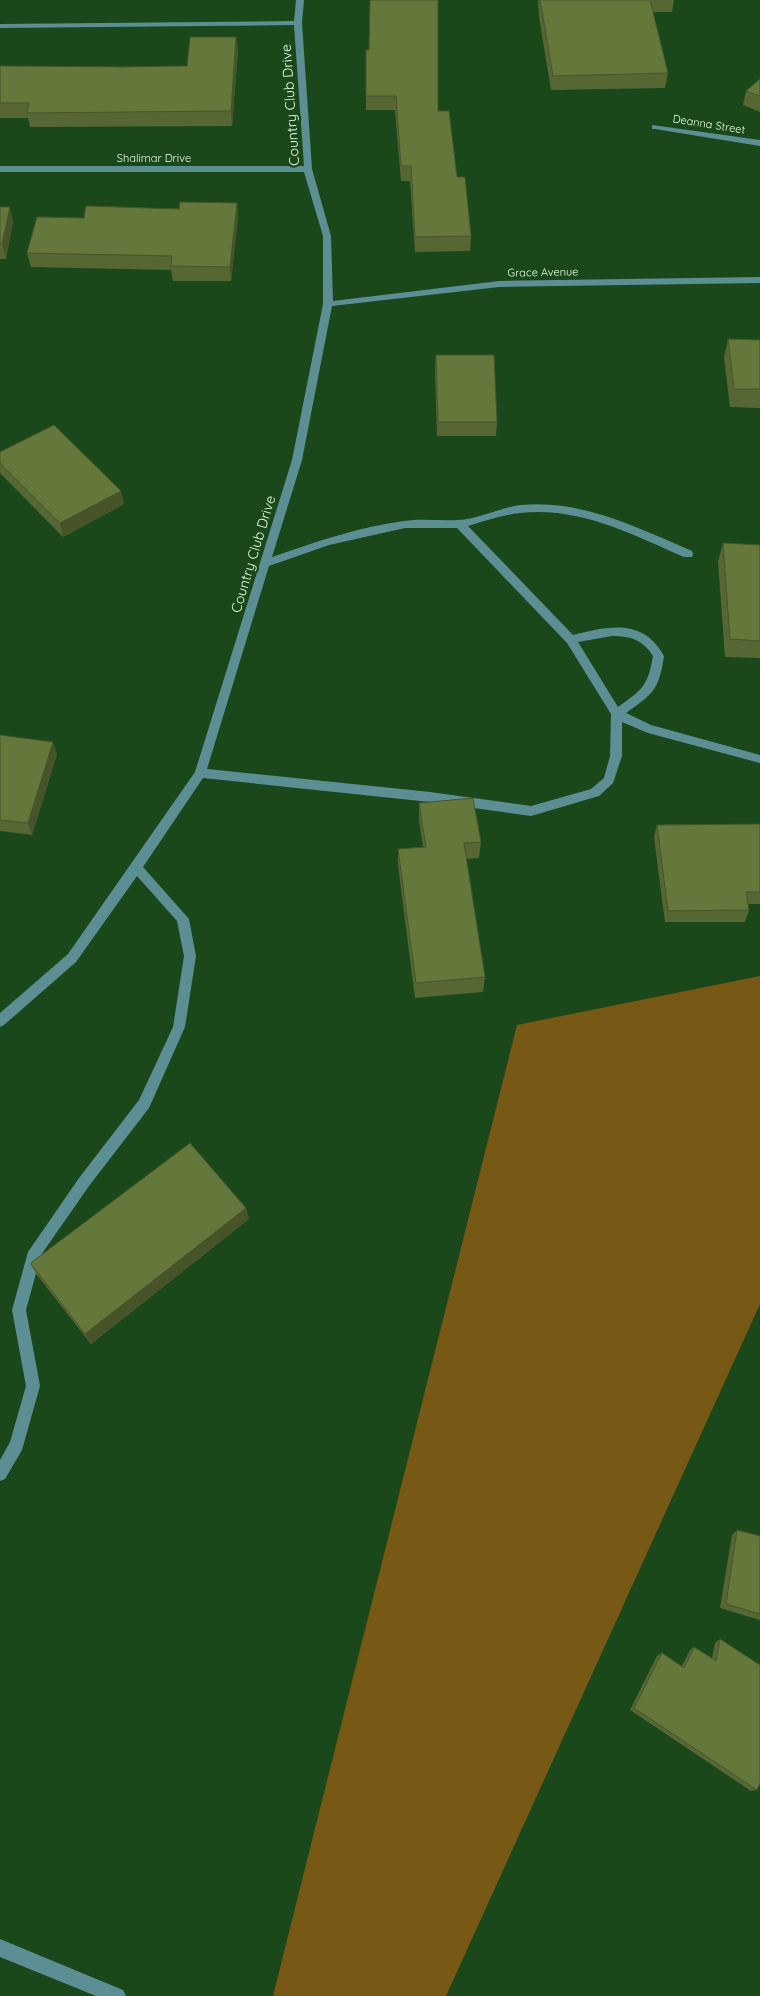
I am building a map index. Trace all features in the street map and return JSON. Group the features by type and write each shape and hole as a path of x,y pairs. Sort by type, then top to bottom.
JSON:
{"street":[{"name":"Country Club Drive","path":"0,1021 72,958 200,773 297,460 328,304 327,236 308,169 298,24 300,0"},
{"name":"Country Club Drive","path":"0,26 298,24"},
{"name":"Deanna Street","path":"655,127 760,143"},
{"name":"Shalimar Drive","path":"0,170 308,169"},
{"name":"Grace Avenue","path":"328,304 499,284 760,280"},
{"path":"264,564 327,542 405,524 460,524 520,509 563,509 603,520 688,554"},
{"path":"460,524 571,640 617,714 648,729 760,759"},
{"path":"571,640 604,632 627,632 650,643 659,656 655,679 651,685 643,696 617,714"},
{"path":"200,773 430,797 531,811 595,794 609,780 616,756 617,714"},
{"path":"0,1474 17,1445 33,1386 18,1310 35,1252 84,1182 144,1104 179,1027 190,956 183,919 136,867"},
{"path":"0,1948 117,1996"}],"shaded area":[{"path":"760,976 760,1304 446,1996 273,1996 517,1025"}],"building":[{"path":"370,0 438,0 438,111 449,111 457,177 465,177 471,236 415,237 411,166 401,166 396,96 366,96 366,50 369,50"},
{"path":"540,0 650,0 668,73 553,76"},
{"path":"190,37 236,37 231,111 27,113 29,103 0,103 0,66 187,66"},
{"path":"760,79 760,96 746,91"},
{"path":"180,202 237,203 230,267 171,266 172,256 27,253 37,217 84,218 86,206 179,209"},
{"path":"0,207 10,207 2,244 0,244"},
{"path":"728,339 760,340 760,389 734,389"},
{"path":"436,355 494,355 497,422 438,422"},
{"path":"54,425 121,491 60,523 0,463 0,452"},
{"path":"723,543 760,545 760,641 730,639"},
{"path":"0,735 53,742 28,823 0,820"},
{"path":"473,798 481,842 464,843 485,977 416,983 398,849 426,847 419,803"},
{"path":"760,824 760,892 746,892 749,910 668,911 657,825"},
{"path":"190,1143 246,1208 85,1334 31,1264 32,1262"},
{"path":"737,1530 760,1536 760,1614 726,1604"},
{"path":"720,1639 760,1665 760,1783 757,1790 634,1708 662,1653 684,1668 694,1647 716,1661"}]}
